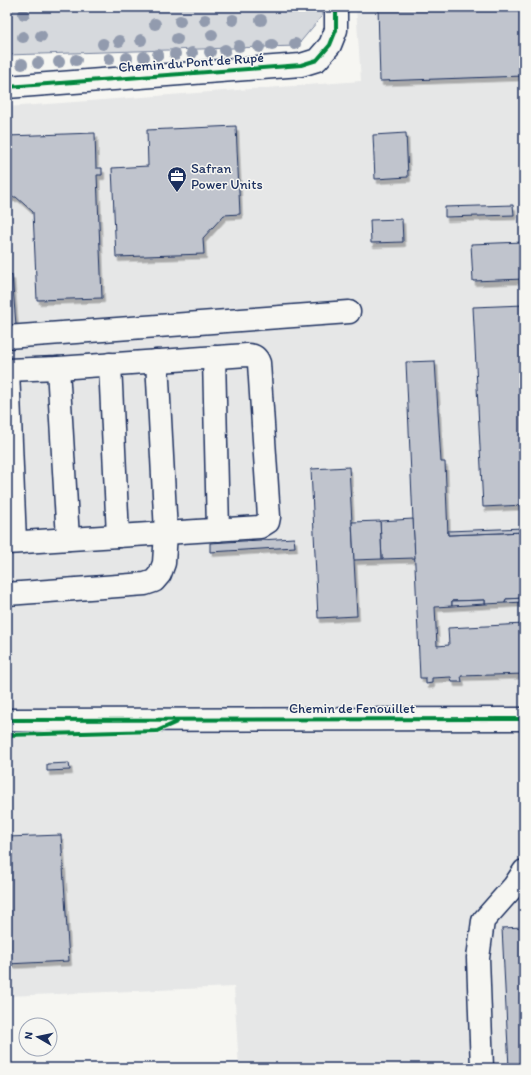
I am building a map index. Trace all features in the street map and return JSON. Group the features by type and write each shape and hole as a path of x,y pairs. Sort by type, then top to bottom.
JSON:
{"street":[{"name":"Chemin du Pont de Rupé","path":"7,87 301,65 317,60 330,45 336,30 336,7"},
{"path":"7,337 349,312"},
{"path":"247,354 254,355 259,363 269,517 268,522 260,527 11,543 8,370 214,357 247,354"},
{"path":"214,357 218,530"},
{"path":"7,594 145,584 154,581 160,574 164,563 166,533 157,361"},
{"path":"110,364 118,536"},
{"path":"58,368 68,539"},
{"name":"Chemin de Fenouillet","path":"7,720 524,719"},
{"path":"482,1068 478,958 483,921 514,886 524,871"}],"shaded area":[{"path":"7,7 322,7 322,16 297,46 7,55"},
{"path":"356,7 524,7 524,1068 239,1068 234,987 7,996 7,107 361,81"}],"building":[{"path":"378,7 524,7 524,76 380,81"},
{"path":"236,126 240,214 224,215 203,238 204,254 116,257 112,168 148,166 147,130"},
{"path":"95,133 96,168 102,168 102,175 97,175 102,298 37,300 33,212 16,197 7,197 7,136"},
{"path":"406,133 408,177 375,179 373,135"},
{"path":"513,205 514,215 445,217 445,207"},
{"path":"402,219 403,242 371,243 370,220"},
{"path":"524,242 524,279 473,281 471,244"},
{"path":"12,275 16,325 7,326 7,276"},
{"path":"524,305 524,505 483,507 473,307"},
{"path":"435,361 441,462 445,462 448,535 524,532 524,598 506,599 505,603 485,604 485,600 452,601 452,606 435,607 437,646 449,645 448,628 524,624 524,674 461,676 462,682 452,682 451,677 432,678 432,683 426,684 426,678 420,678 406,362"},
{"path":"349,467 357,616 318,618 311,469"},
{"path":"413,519 415,558 382,559 380,521"},
{"path":"380,521 382,559 354,560 352,522"},
{"path":"524,528 524,532 448,535 448,531"},
{"path":"294,538 295,547 210,552 210,543"},
{"path":"524,598 524,602 505,603 506,599"},
{"path":"485,600 485,604 452,606 452,601"},
{"path":"69,763 70,770 47,771 47,764"},
{"path":"61,835 69,961 7,964 7,837"},
{"path":"524,927 524,1068 509,1068 502,928"}],"cycle path":[{"path":"7,87 301,65 317,60 330,45 336,30 336,7"},
{"path":"7,720 524,719"},
{"path":"7,735 157,731 177,722"}],"place":[{"name":"Safran Power Units","path":"177,193"}]}
